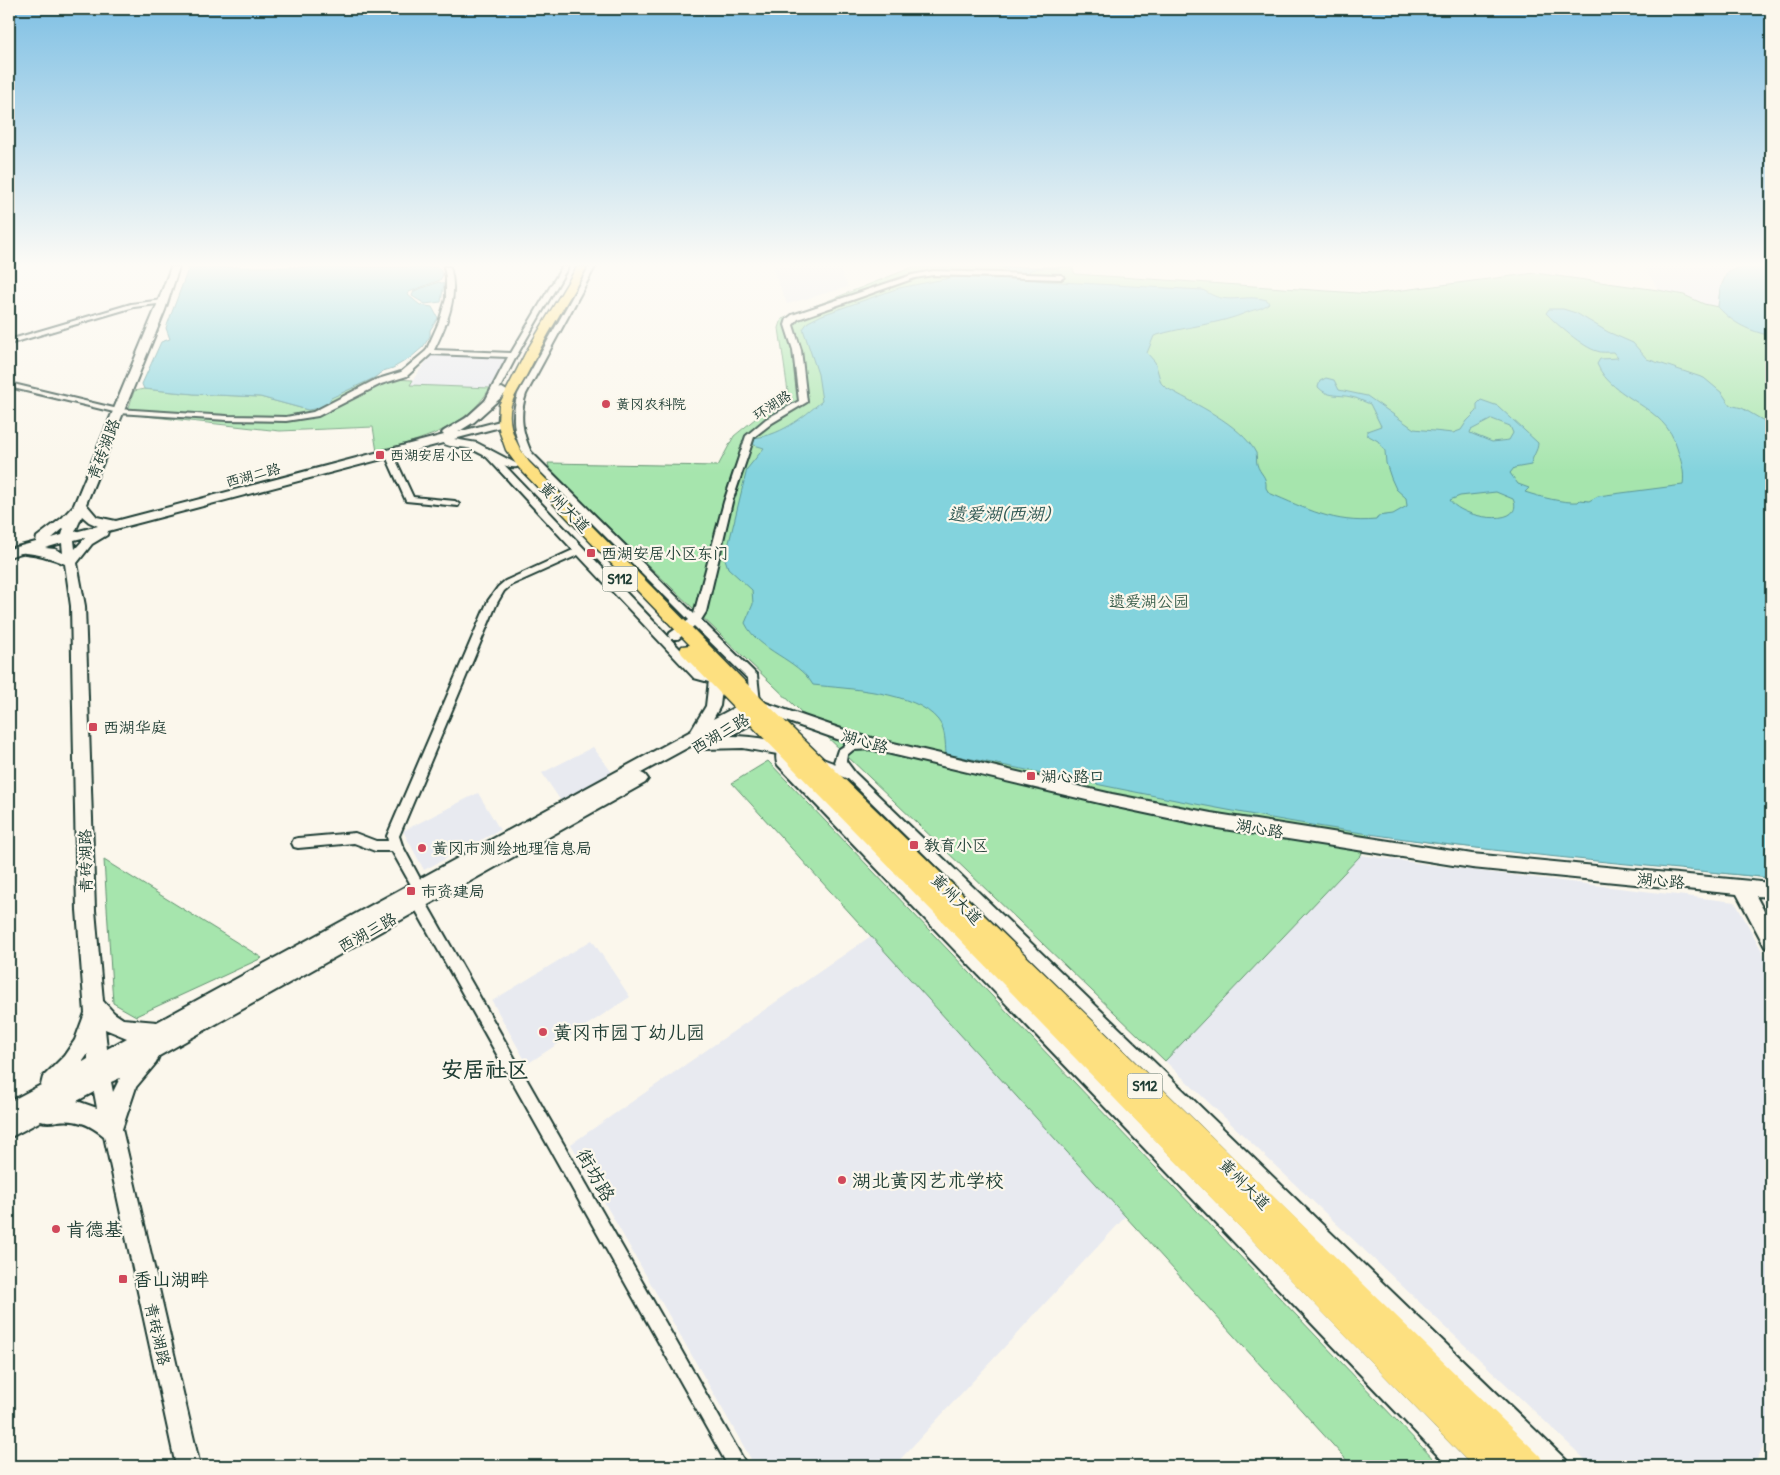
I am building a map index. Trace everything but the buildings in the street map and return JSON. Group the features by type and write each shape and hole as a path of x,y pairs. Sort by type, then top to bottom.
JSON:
{"main road":[{"name":"青砖湖路","path":"149,336 67,537 78,606 86,910 100,1071 188,1466"},
{"name":"黄州大道","path":"534,336 502,391 497,406 503,450 513,465 684,629 716,680 818,762 1530,1466"},
{"name":"黄州大道","path":"542,336 514,385 499,425 524,465 684,629 753,709 783,749 1492,1466"},
{"path":"422,446 457,429 502,391"},
{"name":"西湖二路","path":"11,552 499,425"},
{"path":"422,446 463,442 473,444 513,465"},
{"path":"11,552 38,542 53,532 80,505 86,515 94,521 118,524"},
{"path":"11,552 51,552 71,562 88,541 118,524"},
{"path":"716,680 713,706 699,740 748,742 783,749"},
{"name":"西湖三路","path":"9,1128 32,1108 419,896 753,709"},
{"name":"湖心路","path":"753,709 893,749 1112,800 1211,820 1472,861 1771,890"},
{"path":"1742,887 1771,940"},
{"path":"32,1108 83,1111 98,1118 112,1131 125,1085 164,1036 117,1027 104,1019 94,1005"},
{"path":"32,1108 81,1050 90,1029 94,1005"},
{"name":"西湖三路","path":"9,1113 32,1108"}],"street":[{"path":"9,342 30,336"},
{"path":"9,385 118,411 227,418 286,419 322,411 378,382 404,374 429,352 437,336"},
{"path":"487,405 525,336"},
{"path":"554,336 522,394 516,415 527,453 684,629"},
{"name":"环湖路","path":"684,629 701,612 728,502 750,436 769,421 803,402 797,350 792,336"},
{"path":"429,352 513,355"},
{"path":"486,451 698,674 716,680"},
{"path":"390,454 409,499 455,504"},
{"path":"298,843 318,843 355,838 375,846 396,846 393,836 492,603 501,589 508,583 580,550"},
{"path":"893,749 857,745 847,748 842,753 840,759 852,776 1560,1466"},
{"path":"783,749 782,762 1460,1466"},
{"path":"818,762 852,776"},
{"name":"街坊路","path":"396,846 419,896 738,1466"}],"shaded area":[{"path":"431,355 506,359 490,388 409,385"},
{"path":"593,747 616,778 565,807 542,773"},
{"path":"478,793 500,830 424,870 403,831"},
{"path":"1361,855 1735,902 1771,967 1771,1434 1753,1466 1592,1466 1165,1061"},
{"name":"湖北黄冈艺术学校","path":"871,936 1126,1216 894,1466 755,1466 571,1144"},
{"name":"黄冈市园丁幼儿园","path":"592,940 630,997 527,1064 492,1001"}],"green space":[{"name":"遗爱湖(西湖)","path":"780,336 1771,336 1771,878 1441,844 1370,833 1361,855 1165,1061 550,471 548,463 718,466 734,436 788,392"},
{"path":"374,378 413,380 410,385 490,388 468,414 441,431 377,452 373,427 280,431 127,414 134,391 144,389 194,394 260,397 308,410 328,404 330,398"},
{"path":"768,761 1440,1466 1352,1466 732,783"},
{"path":"104,860 262,958 136,1016 113,1003"}],"water":[{"path":"169,336 430,336 423,347 410,358 393,368 383,371 374,378 331,398 328,403 319,408 308,410 260,397 194,394 144,389 142,384 161,342 170,339"},
{"name":"遗爱湖(西湖)","path":"805,336 1155,336 1147,353 1155,362 1161,383 1215,415 1249,442 1256,453 1257,464 1269,493 1321,514 1361,521 1376,520 1378,516 1393,514 1407,506 1406,498 1396,489 1391,478 1386,463 1385,451 1378,441 1367,435 1367,431 1381,426 1370,404 1347,396 1326,393 1318,387 1320,381 1326,378 1334,380 1339,390 1367,396 1414,429 1453,433 1461,430 1477,411 1477,404 1481,400 1498,406 1538,443 1531,465 1514,468 1510,473 1518,484 1529,488 1525,492 1544,498 1578,502 1580,500 1589,501 1598,496 1683,485 1683,475 1677,448 1671,433 1651,412 1615,387 1597,364 1600,359 1618,358 1613,352 1599,352 1591,349 1572,336 1617,336 1633,343 1647,359 1704,378 1722,393 1730,405 1742,408 1771,425 1771,878 1529,854 1348,831 1202,805 946,754 945,737 941,724 927,710 914,703 880,693 813,685 798,668 768,648 751,633 745,623 753,604 752,590 728,568 725,559 747,469 764,448 751,444 751,438 771,434 790,426 822,401 818,374","holes":["1492,419 1510,426 1513,433 1509,440 1492,442 1470,433 1471,430","1496,492 1513,499 1514,508 1510,514 1490,518 1478,516 1456,507 1450,500 1460,496"]}],"place":[{"name":"黄冈农科院","path":"606,404"},
{"name":"西湖安居小区","path":"380,455"},
{"name":"西湖安居小区东门","path":"591,553"},
{"name":"西湖华庭","path":"93,727"},
{"name":"湖心路口","path":"1031,776"},
{"name":"教育小区","path":"914,845"},
{"name":"黄冈市测绘地理信息局","path":"422,848"},
{"name":"市资建局","path":"411,891"},
{"name":"黄冈市园丁幼儿园","path":"543,1032"},
{"name":"湖北黄冈艺术学校","path":"842,1180"},
{"name":"肯德基","path":"56,1229"},
{"name":"香山湖畔","path":"123,1279"}],"district":[{"name":"安居社区","path":"485,1069"}],"park label":[{"name":"遗爱湖公园","path":"1149,601"}]}
